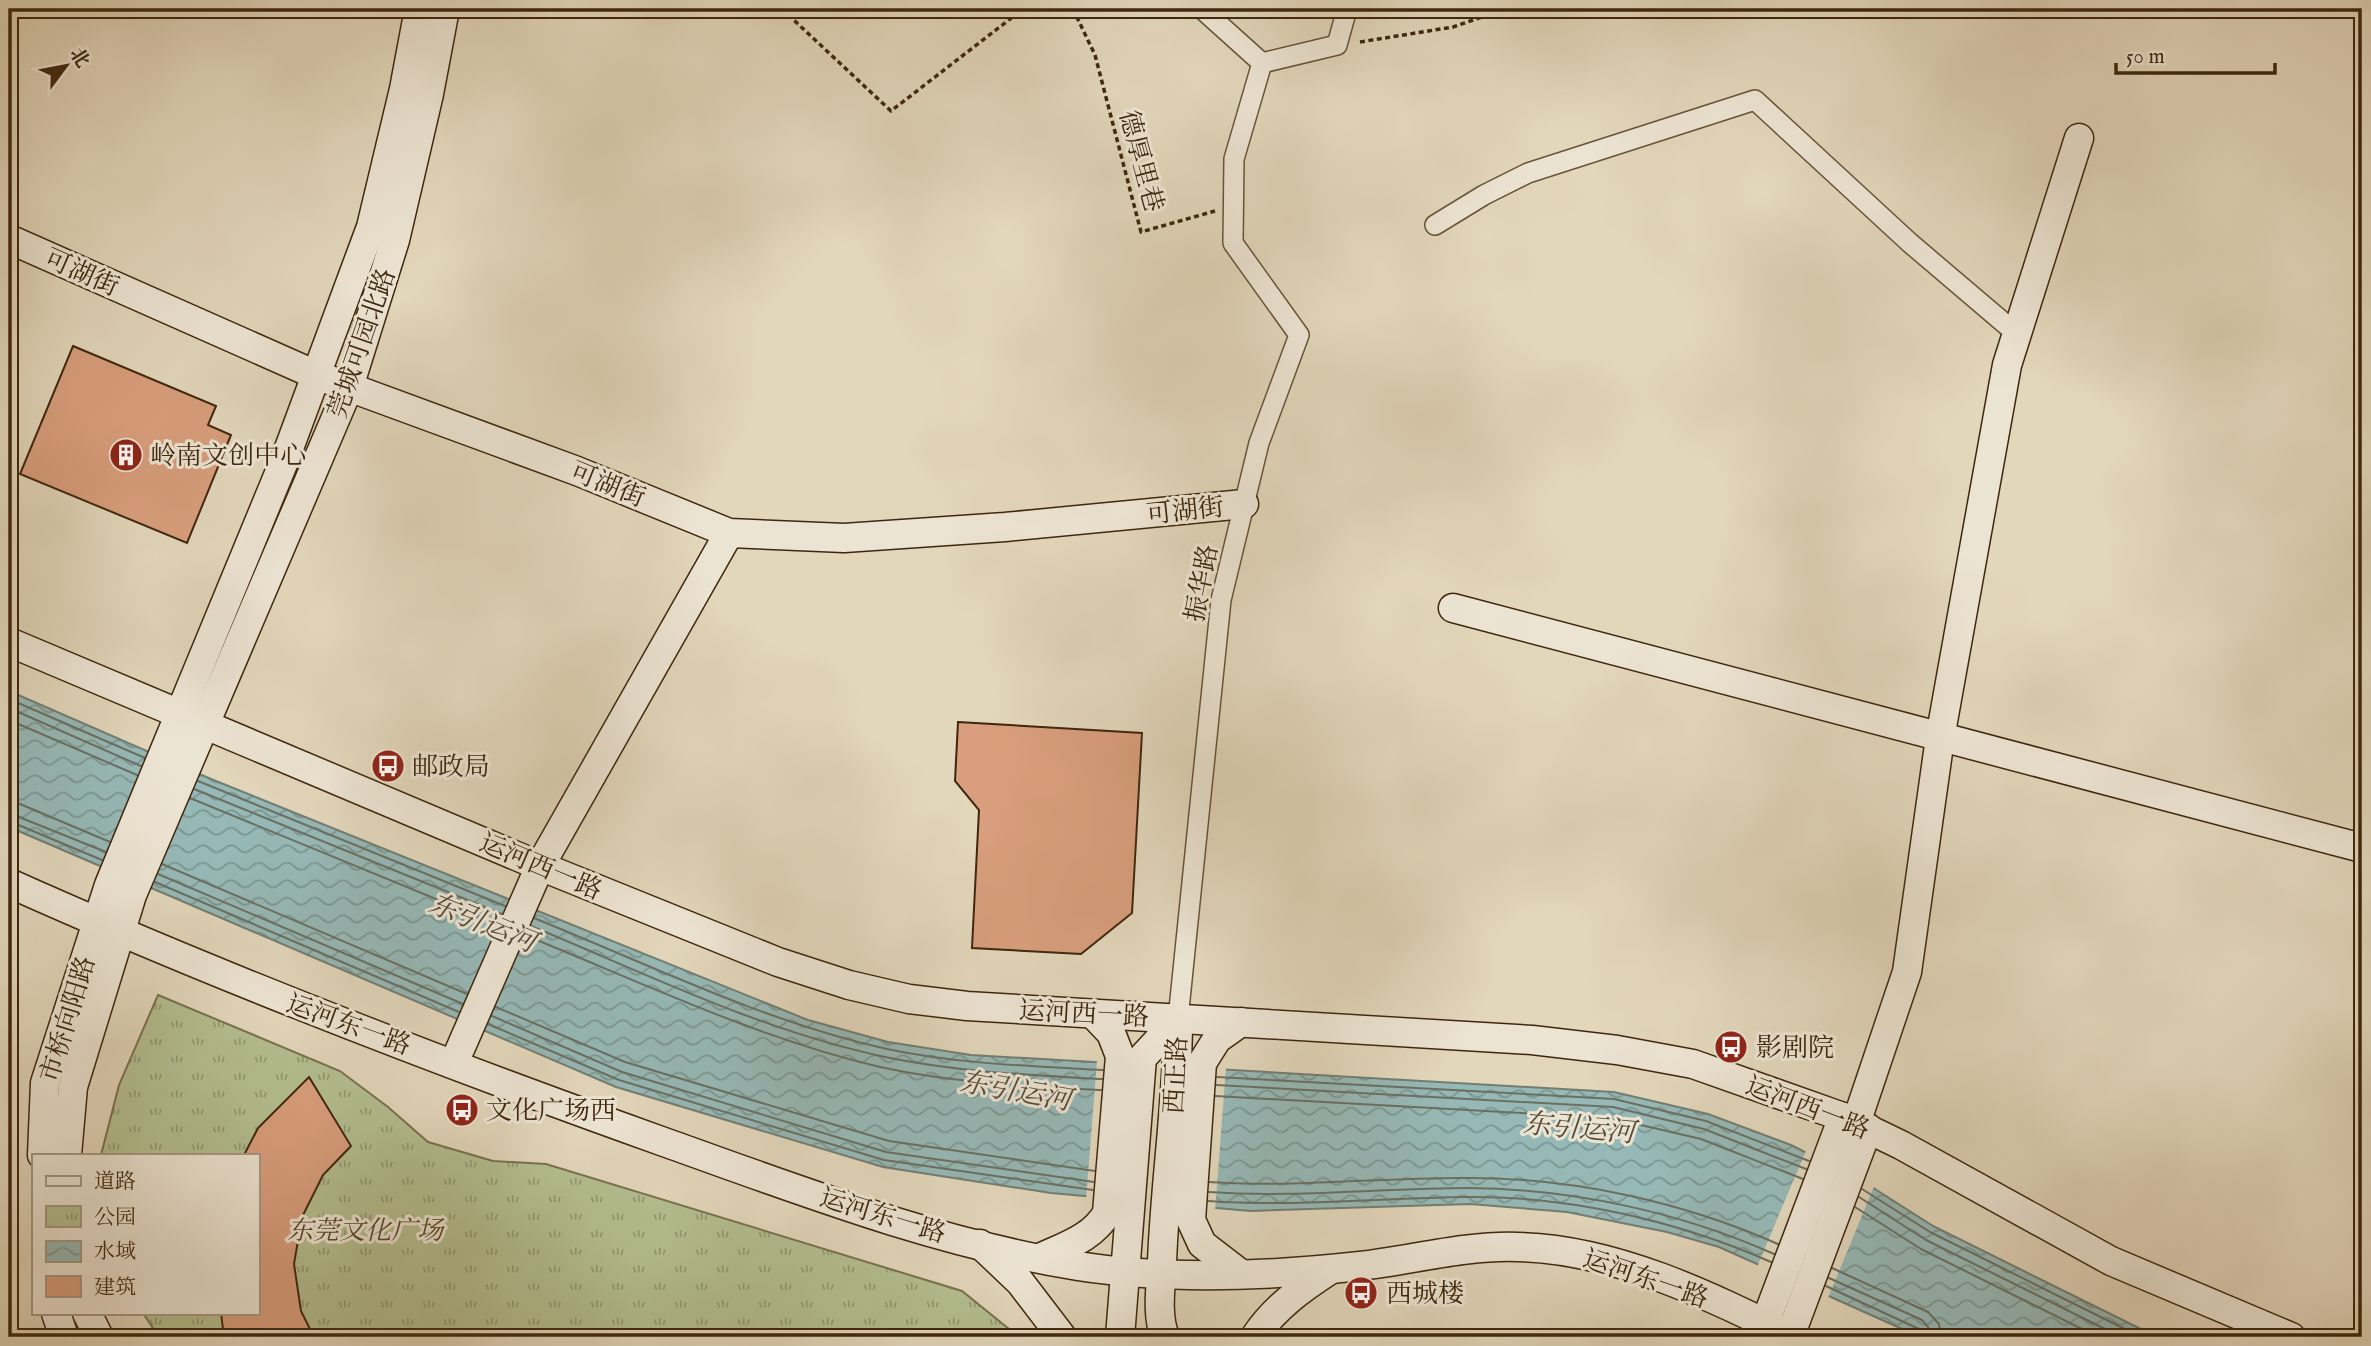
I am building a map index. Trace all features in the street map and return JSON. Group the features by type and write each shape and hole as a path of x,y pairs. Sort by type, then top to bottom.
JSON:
{"street":[{"name":"莞城可园北路","path":"120,890 192,720 371,227 404,89 419,9"},
{"name":"莞城可园北路","path":"192,720 349,387 395,240 429,94 445,9"},
{"path":"1203,10 1262,64 1337,46 1347,9"},
{"name":"振华路","path":"1178,1019 1221,600 1259,443 1299,335 1233,243 1234,159 1262,64"},
{"path":"1435,225 1484,195 1528,173 1755,100 1910,243 2017,334"},
{"path":"1791,1337 1853,1130 1907,972 1940,738 2007,365 2080,138"},
{"name":"可湖街","path":"9,239 316,375 577,471 729,533 844,538 1005,527 1244,504"},
{"path":"454,1063 540,866 729,533"},
{"path":"1453,608 2362,848"},
{"name":"运河西一路","path":"9,642 540,866 778,962 849,985 909,999 967,1006 1532,1040 1616,1050 1693,1064 1853,1130 2111,1261 2291,1337"},
{"name":"运河东一路","path":"9,883 108,928 277,998 572,1109 863,1211 980,1244 1076,1266 1241,1274 1333,1268 1516,1246 1576,1252 1646,1272 1765,1323 1791,1337"},
{"name":"市桥向阳路","path":"42,1154 45,1083 108,928 120,890"},
{"name":"市桥向阳路","path":"67,1154 73,1087 108,928"},
{"path":"1093,1014 1131,1057"},
{"name":"西正路","path":"1120,1337 1127,1270 1118,1214 1131,1057 1178,1019 1190,1062 1177,1219 1162,1272 1160,1318 1165,1337"},
{"path":"1190,1062 1241,1022"},
{"path":"1765,1323 1782,1280 1853,1130"},
{"path":"1040,1258 1086,1236 1102,1222 1118,1214"},
{"path":"1177,1219 1195,1234 1211,1254 1241,1274"},
{"path":"980,1244 1020,1282 1062,1337"},
{"path":"1255,1337 1276,1311 1299,1290 1333,1268"},
{"path":"60,1330 92,1324"}],"path":[{"path":"782,9 891,111 1023,9"},
{"name":"德厚里巷","path":"1073,9 1095,55 1141,232 1234,206"},
{"path":"1337,46 1453,27 1505,9"}],"green space":[{"name":"东莞文化广场","path":"158,995 340,1071 388,1107 428,1142 493,1161 546,1164 962,1291 1019,1337 159,1337 144,1314 259,1314 259,1154 101,1154 119,1085"}],"water":[{"name":"东引运河","path":"9,691 211,779 808,1020 888,1042 971,1055 1614,1092 1708,1114 1791,1145 1864,1182 1933,1226 2157,1337 1920,1337 1719,1247 1667,1232 1567,1212 1470,1204 1250,1211 1051,1193 883,1167 616,1087 9,827"}],"pier":[{"path":"1097,1060 1226,1067 1215,1212 1086,1200"},
{"path":"1807,1148 1875,1184 1828,1298 1757,1267"}],"building":[{"name":"岭南文创中心","path":"73,346 216,406 208,425 231,435 187,543 20,474"},
{"path":"958,722 1142,733 1132,913 1081,954 972,948 979,810 955,781"},
{"path":"309,1077 351,1146 323,1175 302,1217 294,1264 301,1311 314,1337 224,1337 221,1314 259,1314 259,1154 245,1154 258,1128"}],"place":[{"name":"岭南文创中心","path":"126,455"},
{"name":"邮政局","path":"388,766"},
{"name":"影剧院","path":"1731,1047"},
{"name":"文化广场西","path":"462,1110"},
{"name":"西城楼","path":"1361,1293"}]}
